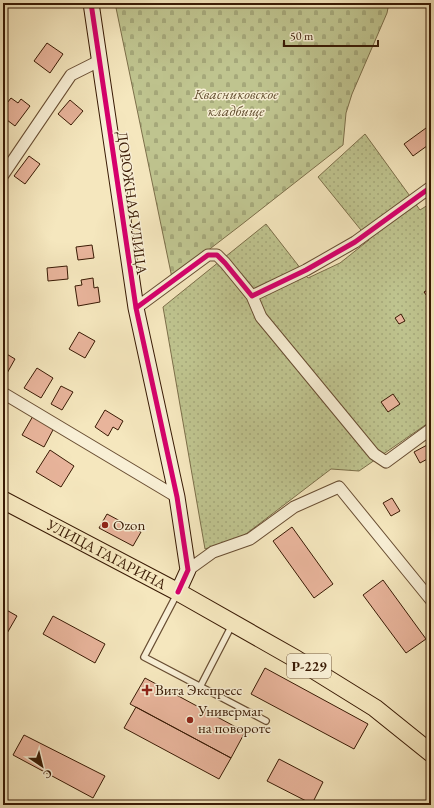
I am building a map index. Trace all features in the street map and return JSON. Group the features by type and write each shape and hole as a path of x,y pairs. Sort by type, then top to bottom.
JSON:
{"main road":[{"name":"УЛИЦА ГАГАРИНА","path":"3,500 178,592 296,659 375,708 431,753"}],"street":[{"name":"ДОРОЖНАЯ УЛИЦА","path":"91,3 136,308 177,497 188,570"},
{"path":"3,175 71,75 100,61"},
{"path":"252,296 306,270 356,242 431,187"},
{"path":"136,308 208,255 217,255 252,296 261,317 374,454 386,462 431,429"},
{"path":"3,393 177,497"},
{"path":"178,592 188,570 213,552 250,539 294,507 339,487 431,600"}],"lane":[{"path":"178,592 144,657 266,721"},
{"path":"200,687 233,623"}],"green space":[{"name":"Квасниковское кладбище","path":"115,3 389,3 387,13 352,94 346,113 343,145 172,278"},
{"path":"365,134 420,210 431,203 431,421 359,471 331,469 242,537 205,549 163,307 266,224 308,278 340,263 369,240 318,177"}],"building":[{"path":"47,43 63,54 50,73 34,61"},
{"path":"11,98 18,103 21,99 30,106 15,126 3,117 3,108"},
{"path":"70,100 83,111 71,125 58,114"},
{"path":"426,128 431,135 431,143 413,156 404,144"},
{"path":"29,156 40,164 25,184 14,176"},
{"path":"92,245 94,258 78,260 76,247"},
{"path":"67,266 68,279 48,281 47,268"},
{"path":"93,278 94,288 98,287 100,302 78,306 75,286 82,285 81,280"},
{"path":"431,288 431,298 429,299 424,292"},
{"path":"401,314 405,321 399,324 395,318"},
{"path":"79,332 95,341 85,358 69,349"},
{"path":"5,353 15,359 6,375 3,373 3,355"},
{"path":"37,368 53,378 41,398 24,388"},
{"path":"61,386 73,392 62,410 51,404"},
{"path":"393,394 400,404 388,412 381,402"},
{"path":"105,410 123,421 118,430 113,427 108,436 95,427"},
{"path":"33,416 54,428 44,447 22,435"},
{"path":"429,444 431,447 431,457 420,463 414,452"},
{"path":"50,450 74,466 61,487 36,472"},
{"path":"392,498 400,511 391,516 383,503"},
{"path":"107,514 141,532 133,546 99,528"},
{"path":"292,527 333,584 314,598 273,541"},
{"path":"383,580 426,639 406,653 363,595"},
{"path":"3,608 17,616 6,635 3,633"},
{"path":"53,616 105,644 95,663 43,634"},
{"path":"265,668 368,724 354,749 251,694"},
{"name":"Универмаг на повороте","path":"145,678 245,732 231,758 130,704"},
{"path":"136,707 231,758 219,779 124,728"},
{"path":"24,735 105,776 93,798 13,755"},
{"path":"279,759 323,782 312,804 267,781"}],"cycle path":[{"path":"91,3 136,308 177,497 188,570 178,592"},
{"path":"136,308 208,255 217,255 252,296 306,270 355,242 431,187"}],"place":[{"name":"Ozon","path":"105,525"},
{"name":"Вита Экспресс","path":"147,690"},
{"name":"Универмаг на повороте","path":"190,720"}]}
